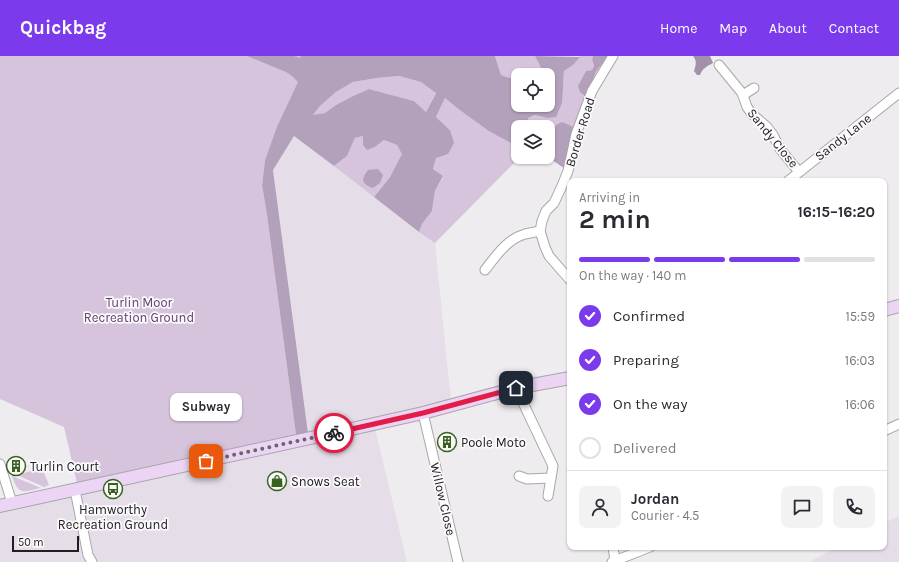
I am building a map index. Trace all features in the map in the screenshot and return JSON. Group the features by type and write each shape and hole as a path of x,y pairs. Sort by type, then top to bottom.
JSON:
{"main road":[{"path":"887,309 899,306"},
{"path":"0,506 423,413 516,388 567,379"}],"street":[{"name":"Border Road","path":"540,231 546,211 554,202 562,188 568,170 576,134 592,91 613,56"},
{"name":"Sandy Close","path":"720,65 743,95 747,107 752,114 767,127 780,149 799,172"},
{"path":"743,95 754,88"},
{"name":"Sandy Lane","path":"792,178 899,93"},
{"path":"485,270 501,249 513,240 523,234 540,231 549,256 567,277"},
{"path":"516,388 553,466 548,496"},
{"name":"Willow Close","path":"423,413 458,562"},
{"path":"887,430 899,424"},
{"path":"0,464 12,503"},
{"path":"519,476 528,479 551,478"},
{"path":"75,490 88,555 92,562"},
{"path":"613,550 614,561 642,550"}],"shaded area":[{"path":"247,56 294,56 300,58 301,56 495,56 501,75 511,78 511,112 555,112 555,68 541,68 535,56 580,57 573,65 564,71 562,103 556,117 547,118 535,115 528,118 529,120 511,120 511,143 489,131 445,98 436,117 450,130 454,143 448,154 436,158 433,169 443,176 435,191 432,211 422,224 419,232 374,197 390,177 402,154 397,145 384,140 375,147 367,150 363,145 363,136 355,138 347,156 334,166 294,136 273,170 308,433 296,435 262,185 265,160 277,127 298,82 286,72","holes":["399,76 421,82 436,93 426,112 414,101 369,89 336,105 325,113 313,115 320,106 336,92 353,82"]},
{"path":"593,56 608,56 596,72 585,96 580,92 578,86 586,71 592,70 594,66 592,59"},
{"path":"693,56 710,56 713,63 705,68 700,75 697,75 694,71 696,63"},
{"path":"562,122 578,129 568,171 555,162 556,125"},
{"path":"294,135 435,243 452,405 374,424 407,562 0,562 0,506 309,438 273,169"},
{"path":"378,169 383,175 380,183 373,188 366,185 363,179 368,170"},
{"path":"899,516 899,562 809,562 832,550 887,550 887,522"}],"green space":[{"name":"Turlin Moor Recreation Ground","path":"0,56 311,56 278,127 265,160 262,185 296,435 77,483 64,427 0,399"},
{"path":"495,56 535,56 541,68 511,68 511,78 501,75"},
{"path":"580,56 593,56 592,59 594,66 592,70 586,71 584,76 590,89 597,71 608,56 613,56 578,129 555,126 555,120 529,120 528,118 535,115 547,118 550,112 555,112 555,102 563,86 564,71 573,65"},
{"path":"399,76 421,82 436,92 426,112 414,101 369,89 336,105 325,113 312,116 320,106 336,92 353,82"},
{"path":"445,98 457,108 511,143 511,164 513,164 435,243 419,232 422,224 432,211 435,191 443,177 433,169 436,157 448,154 450,130 436,117"},
{"path":"363,136 363,145 375,147 384,140 397,145 403,154 390,177 374,197 334,166 347,156 355,138"},
{"path":"42,468 49,485 44,487 17,475"},
{"path":"12,476 41,488 29,491 19,490"}],"way so far":[{"path":"206,461 334,433"}],"place":[{"name":"Poole Moto","path":"447,442"},
{"name":"Subway","path":"206,461"},
{"name":"Turlin Court","path":"16,466"},
{"name":"Snows Seat","path":"277,481"},
{"name":"Hamworthy Recreation Ground","path":"113,489"}],"route":[{"path":"334,433 423,413 516,388"}]}
